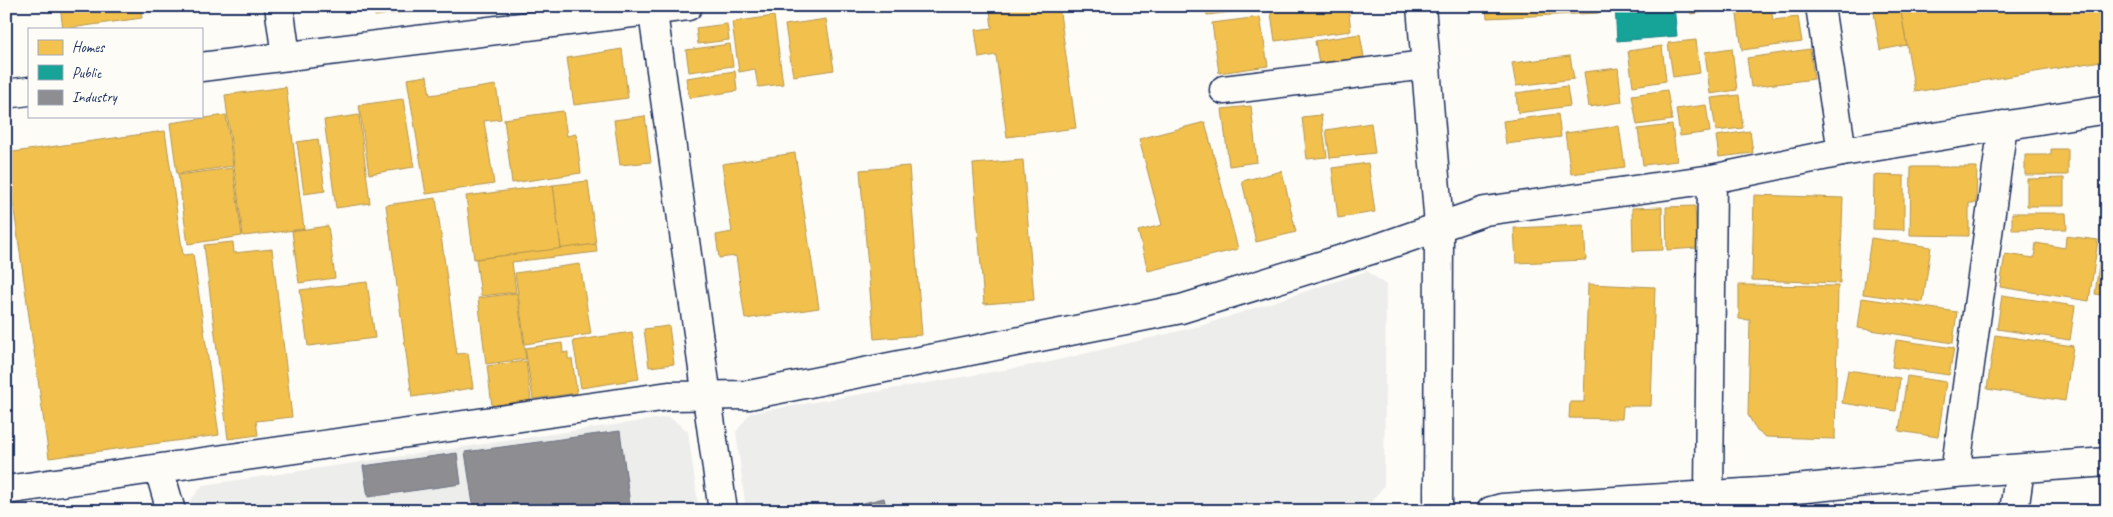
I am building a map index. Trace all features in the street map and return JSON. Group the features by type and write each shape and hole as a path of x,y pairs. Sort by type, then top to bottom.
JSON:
{"street":[{"path":"278,6 286,56"},
{"path":"202,67 688,6"},
{"path":"1421,6 1439,226 1438,511"},
{"path":"1820,6 1842,152"},
{"path":"652,9 723,511"},
{"path":"1224,90 1425,65"},
{"path":"6,94 28,91"},
{"path":"6,490 669,396 749,395 1181,309 1384,246 1485,211 1712,179 1842,152 2107,109"},
{"path":"1955,473 2003,125"},
{"path":"1709,494 1712,179"},
{"path":"1490,511 1502,508 1709,494 1775,501 1955,473 2107,462"},
{"path":"159,469 171,511"},
{"path":"2014,511 2020,469"}],"shaded area":[{"path":"1367,271 1386,285 1384,486 1366,508 1357,511 746,511 736,432 750,413 1050,362 1200,326"},
{"path":"669,417 688,431 699,511 190,511 188,503 203,485"}],"building: Homes":[{"path":"60,6 140,6 142,18 63,28"},
{"path":"374,6 404,6 405,12 375,16"},
{"path":"1018,6 1059,6 1076,128 1007,137 996,55 979,58 975,30 992,28 990,10"},
{"path":"1206,6 1266,6 1266,8 1207,15"},
{"path":"1270,6 1348,6 1351,31 1275,41"},
{"path":"1486,6 1597,6 1598,13 1487,18"},
{"path":"1690,6 1727,6 1728,9 1691,14"},
{"path":"1771,6 1773,20 1798,17 1802,42 1742,50 1736,8"},
{"path":"1873,6 1900,6 1907,45 1880,50"},
{"path":"1900,6 2107,6 2107,60 1915,92"},
{"path":"774,16 783,84 758,87 755,69 739,72 732,22"},
{"path":"1260,17 1268,66 1219,73 1212,23"},
{"path":"826,19 834,70 793,76 785,25"},
{"path":"727,24 729,40 698,44 696,28"},
{"path":"1360,34 1364,57 1319,64 1315,41"},
{"path":"1696,40 1700,73 1673,77 1668,43"},
{"path":"730,44 733,66 689,72 686,50"},
{"path":"1662,46 1666,81 1633,86 1628,51"},
{"path":"1732,48 1737,90 1710,94 1705,52"},
{"path":"622,49 628,98 574,105 567,58"},
{"path":"1810,49 1814,79 1751,87 1747,58"},
{"path":"1570,56 1574,79 1516,86 1512,63"},
{"path":"1618,68 1622,102 1589,107 1584,72"},
{"path":"735,71 737,91 689,98 686,78"},
{"path":"427,76 430,95 496,85 501,119 484,121 494,184 426,194 407,79"},
{"path":"1567,86 1570,106 1518,113 1516,93"},
{"path":"286,87 304,229 243,236 225,95"},
{"path":"1667,90 1672,120 1637,125 1632,95"},
{"path":"1739,95 1743,128 1716,131 1711,98"},
{"path":"403,99 414,167 369,174 359,105"},
{"path":"1706,105 1710,132 1680,136 1676,109"},
{"path":"1251,106 1257,162 1229,166 1222,109"},
{"path":"563,111 567,136 576,134 581,173 512,183 504,119"},
{"path":"1558,114 1561,137 1506,144 1503,121"},
{"path":"226,115 233,166 177,174 170,123"},
{"path":"359,115 370,203 336,208 324,120"},
{"path":"1321,115 1327,157 1307,159 1302,117"},
{"path":"645,116 651,162 620,165 614,120"},
{"path":"1205,122 1238,249 1148,271 1138,231 1162,225 1139,139"},
{"path":"1371,123 1375,153 1330,158 1326,130"},
{"path":"1672,125 1677,161 1643,165 1638,129"},
{"path":"1619,126 1625,167 1571,174 1565,133"},
{"path":"165,131 183,255 193,254 219,435 49,458 6,153"},
{"path":"1750,131 1753,153 1719,157 1716,136"},
{"path":"318,139 325,191 304,194 297,142"},
{"path":"2051,149 2068,149 2068,175 2025,175 2025,155 2051,155"},
{"path":"795,153 819,308 745,319 736,256 719,258 716,235 732,232 722,164"},
{"path":"1023,160 1034,300 984,304 973,164"},
{"path":"1368,163 1375,212 1338,218 1332,168"},
{"path":"909,166 922,335 874,339 860,170"},
{"path":"1911,167 1977,167 1976,203 1969,203 1969,236 1910,235"},
{"path":"233,168 242,236 188,244 178,175"},
{"path":"1282,171 1296,232 1256,242 1242,181"},
{"path":"1874,175 1904,176 1904,230 1873,229"},
{"path":"2064,178 2064,206 2027,206 2027,179"},
{"path":"588,181 596,244 561,249 553,185"},
{"path":"553,185 561,249 474,259 466,196"},
{"path":"1754,195 1843,198 1840,283 1752,280"},
{"path":"436,198 457,354 468,353 473,388 412,397 386,205"},
{"path":"1695,206 1697,248 1667,250 1666,207"},
{"path":"1662,207 1663,250 1633,251 1632,208"},
{"path":"2012,213 2066,213 2067,229 2012,230"},
{"path":"1584,225 1586,260 1516,263 1514,228"},
{"path":"328,226 335,278 299,283 292,231"},
{"path":"2066,236 2098,240 2089,301 2000,287 2005,254 2034,258 2036,243 2065,248"},
{"path":"1871,238 1931,247 1923,302 1863,294"},
{"path":"233,242 234,253 272,249 292,417 256,421 258,435 228,439 204,245"},
{"path":"596,244 597,252 512,262 516,292 481,296 476,259"},
{"path":"2100,256 2107,257 2107,296 2095,294"},
{"path":"580,264 591,334 525,344 515,273"},
{"path":"367,282 375,338 308,346 300,290"},
{"path":"1588,284 1655,287 1651,406 1623,406 1622,419 1569,418 1570,402 1584,402"},
{"path":"1739,285 1838,286 1835,439 1766,437 1757,431 1748,415 1750,320 1739,319"},
{"path":"517,293 526,359 486,364 478,298"},
{"path":"2002,295 2075,306 2070,340 1997,329"},
{"path":"1862,298 1957,312 1953,343 1858,328"},
{"path":"669,326 674,364 649,367 644,329"},
{"path":"632,332 639,379 581,388 573,341"},
{"path":"1995,335 2073,346 2065,401 1987,389"},
{"path":"1896,340 1954,348 1949,375 1892,367"},
{"path":"562,343 563,353 568,352 568,359 572,359 577,393 533,399 525,348"},
{"path":"526,361 531,400 492,406 487,366"},
{"path":"1848,370 1900,378 1896,411 1842,403"},
{"path":"1907,376 1946,382 1938,437 1899,431"},
{"path":"1953,505 1981,509 1981,511 1952,511"}],"building: Public":[{"path":"1615,6 1674,6 1677,36 1617,41"}],"building: Industry":[{"path":"620,431 631,511 474,511 465,452"},
{"path":"457,453 461,484 368,497 363,466"},
{"path":"884,498 887,511 857,511 855,505"}]}
